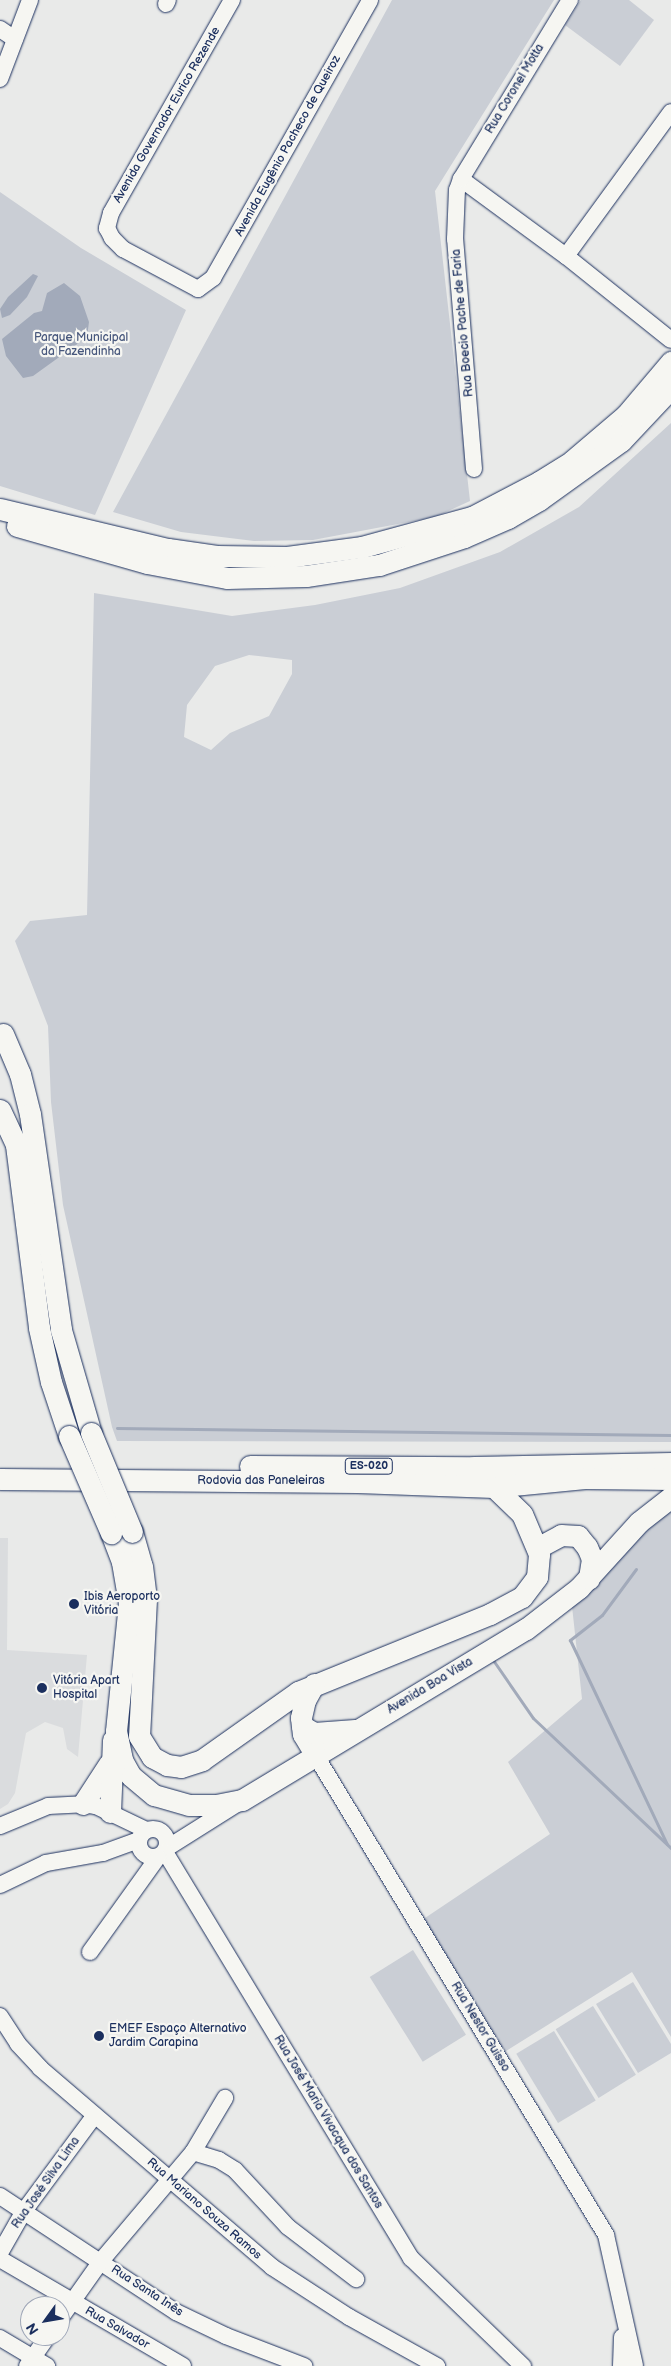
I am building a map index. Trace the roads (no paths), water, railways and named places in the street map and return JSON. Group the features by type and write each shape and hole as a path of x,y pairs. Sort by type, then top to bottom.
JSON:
{"main road":[{"path":"0,509 168,549 254,558 323,554 398,539 472,516 511,499 564,466 626,415 671,362"},
{"path":"0,520 97,550 194,574 263,578 341,572 421,552 508,518 596,461 622,441 671,388"},
{"path":"0,494 47,519"},
{"path":"0,1067 6,1049 1,1032"},
{"path":"1,1032 14,1056 30,1114 61,1330 91,1433 132,1532 142,1566 146,1599 138,1728 142,1744 152,1757 174,1766 196,1764 284,1700 314,1684 514,1602 537,1577 537,1548 522,1514 494,1488"},
{"path":"0,1110 16,1145 43,1346 69,1436 122,1562 129,1603 117,1741 122,1760 138,1784 154,1795 189,1805 216,1805 242,1800"},
{"name":"Rodovia das Paneleiras","path":"0,1466 482,1467 671,1463"},
{"name":"Rodovia das Paneleiras","path":"0,1479 357,1482 494,1488 585,1478 671,1479"},
{"name":"Avenida Boa Vista","path":"242,1800 526,1629 589,1578 639,1522 671,1497"},
{"path":"537,1548 561,1535 578,1536 590,1553 592,1566 589,1578"},
{"path":"110,1812 109,1764 122,1676"},
{"path":"314,1684 305,1700 302,1726 316,1756"},
{"path":"302,1726 314,1733 360,1729"},
{"path":"83,1804 109,1764"}],"street":[{"path":"0,79 30,0"},
{"name":"Avenida Governador Eurico Rezende","path":"202,289 188,285 123,249 108,233 112,213 232,0"},
{"name":"Avenida Eugênio Pacheco de Queiroz","path":"202,289 213,278 370,0"},
{"name":"Rua Coronel Motta","path":"461,179 570,0"},
{"path":"0,29 15,39"},
{"path":"566,256 671,112"},
{"path":"461,179 566,256 671,340"},
{"name":"Rua Boecio Pache de Faria","path":"461,179 456,203 456,239 474,469"},
{"name":"Rua Nestor Guisso","path":"316,1756 606,2235 611,2247 635,2366"},
{"name":"Avenida Boa Vista","path":"159,1853 242,1800"},
{"path":"0,1826 48,1806 83,1804 110,1812 143,1835 159,1853"},
{"path":"90,1952 167,1839 163,1832 155,1828 103,1853"},
{"path":"3,1885 46,1863 103,1853 159,1853"},
{"name":"Rua José Maria Vivacqua dos Santos","path":"159,1853 411,2258 523,2366"},
{"name":"Rua Mariano Souza Ramos","path":"0,2016 18,2044 40,2068 247,2248 304,2290 436,2366"},
{"path":"70,2305 101,2261 193,2152 225,2098"},
{"name":"Rua José Silva Lima","path":"0,2253 24,2211 95,2115"},
{"path":"193,2152 219,2160 239,2173 288,2226 356,2279"},
{"name":"Rua Santa Inês","path":"0,2196 101,2261 154,2299 200,2325 304,2366"},
{"name":"Rua Salvador","path":"0,2259 183,2366"},
{"name":"Rua Nestor Guisso","path":"621,2366 622,2307"},
{"path":"0,2338 36,2363 44,2346"}],"water":[{"path":"33,274 38,276 27,297 10,315 2,318 0,309 8,297"},
{"path":"64,283 80,296 89,322 87,337 33,376 23,378 6,356 2,339 34,313 42,311 47,293"}],"waterway":[{"path":"117,1428 671,1435"},
{"path":"636,1569 602,1615 570,1640 667,1844"},
{"path":"493,1660 533,1718 671,1848"}],"place":[{"name":"Ibis Aeroporto Vitória","path":"74,1604"},
{"name":"Vitória Apart Hospital","path":"42,1688"},
{"name":"EMEF Espaço Alternativo Jardim Carapina","path":"99,2036"}],"park label":[{"name":"Parque Municipal da Fazendinha","path":"81,345"}]}
